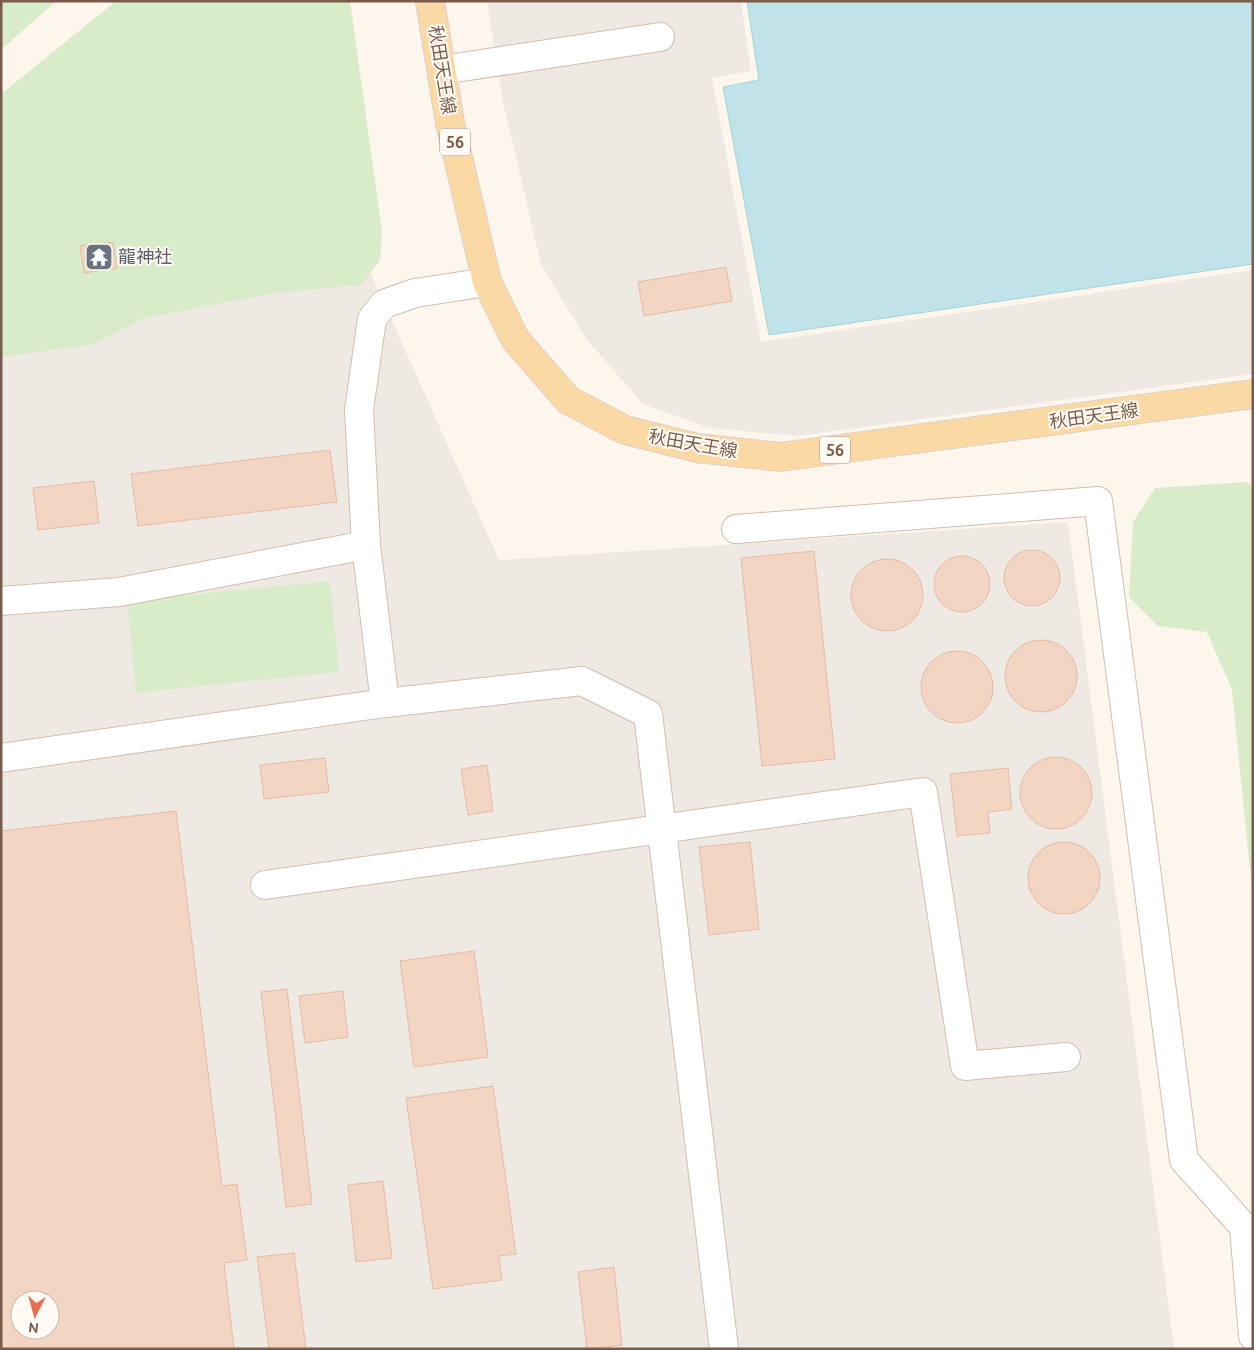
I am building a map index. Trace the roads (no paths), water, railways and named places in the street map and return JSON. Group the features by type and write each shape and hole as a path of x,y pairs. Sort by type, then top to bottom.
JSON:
{"main road":[{"name":"秋田天王線","path":"430,1 450,123 487,282 515,339 568,400 625,430 696,448 780,457 1253,394"}],"street":[{"path":"442,70 660,37"},
{"path":"384,704 366,545 360,410 372,319 384,304 415,293 487,282"},
{"path":"736,529 1098,501 1184,1160 1244,1227 1253,1336"},
{"path":"1,601 119,592 366,545"},
{"path":"1,758 384,704 582,681 648,714 724,1349"},
{"path":"265,884 923,792 966,1066 1066,1057"}],"water":[{"path":"747,1 1253,1 1253,264 769,335 723,87 759,80"}],"place":[{"name":"龍神社","path":"99,257"}]}
